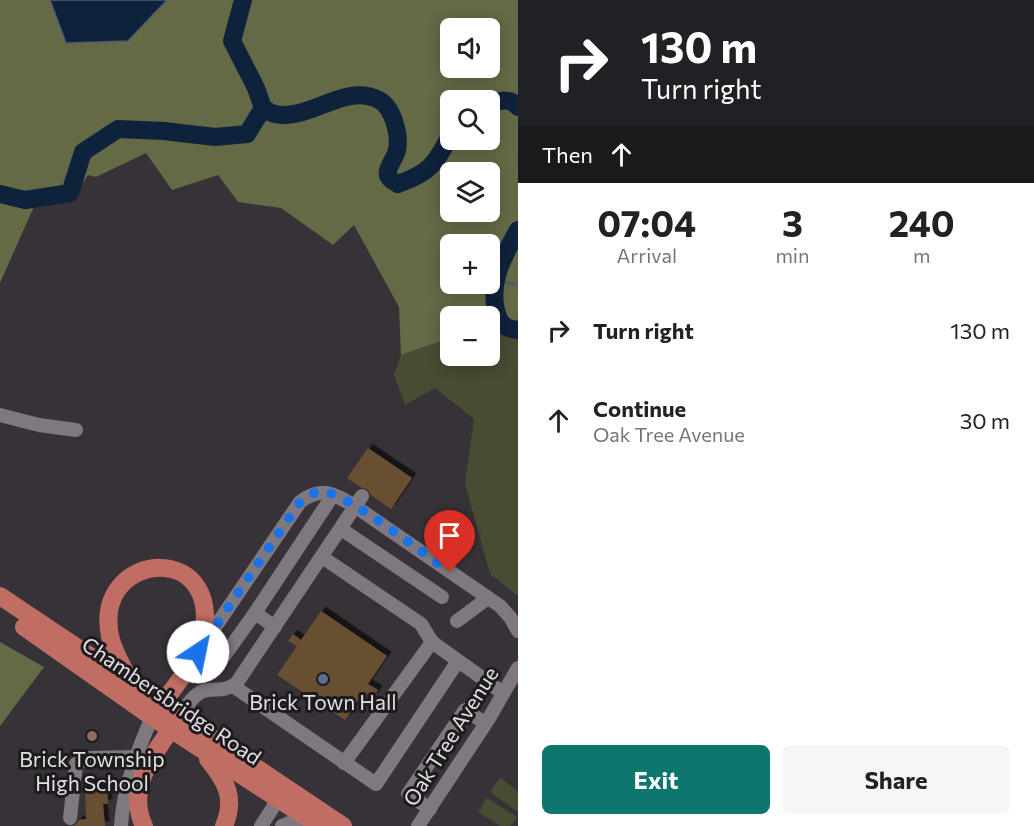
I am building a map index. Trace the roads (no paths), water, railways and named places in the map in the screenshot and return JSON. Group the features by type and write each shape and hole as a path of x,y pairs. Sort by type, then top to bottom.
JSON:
{"main road":[{"path":"130,682 114,649 109,624 117,590 136,573 147,569 163,567 180,571 196,584 204,605 204,628 198,652 157,711"},
{"name":"Chambersbridge Road","path":"0,596 130,682 157,711"},
{"name":"Chambersbridge Road","path":"0,611 343,826"},
{"path":"144,826 137,802 141,761 176,722"},
{"name":"Chambersbridge Road","path":"176,722 195,744 316,823"},
{"path":"195,744 226,783 230,804 224,826"}],"lane":[{"path":"0,415 39,425 76,430"},
{"path":"198,652 300,502 310,494 325,492 359,501 500,606 518,631"},
{"path":"217,666 333,495"},
{"path":"176,722 196,695 204,691 226,690 233,686 359,501"},
{"path":"341,529 442,597"},
{"path":"322,557 421,624 432,642 503,693"},
{"path":"457,621 488,598"},
{"path":"255,613 275,627"},
{"path":"344,763 432,642"},
{"path":"233,686 376,784 458,661"},
{"name":"Oak Tree Avenue","path":"418,826 518,668"},
{"path":"430,808 408,794 465,710 485,723"},
{"path":"121,826 124,801 141,761 157,711"},
{"path":"70,818 76,765 88,758 141,761"},
{"path":"261,826 279,798"},
{"path":"282,826 294,821 316,823"}],"water":[{"path":"50,0 167,0 128,41 66,43"}],"waterway":[{"path":"243,0 232,41 256,88 263,108"},
{"path":"263,108 275,114 288,115 353,96 366,96 379,100 392,115 396,129 397,150 388,168 388,173 398,184 424,172 442,150"},
{"path":"500,101 512,102 518,107"},
{"path":"0,194 25,200 70,193 83,152 118,129 215,137 247,134 263,108"},
{"path":"518,230 499,269 494,299 501,322 506,327 518,330"},
{"path":"500,282 518,285"}],"place":[{"name":"Brick Town Hall","path":"323,679"},
{"name":"Brick Township High School","path":"92,736"}]}
